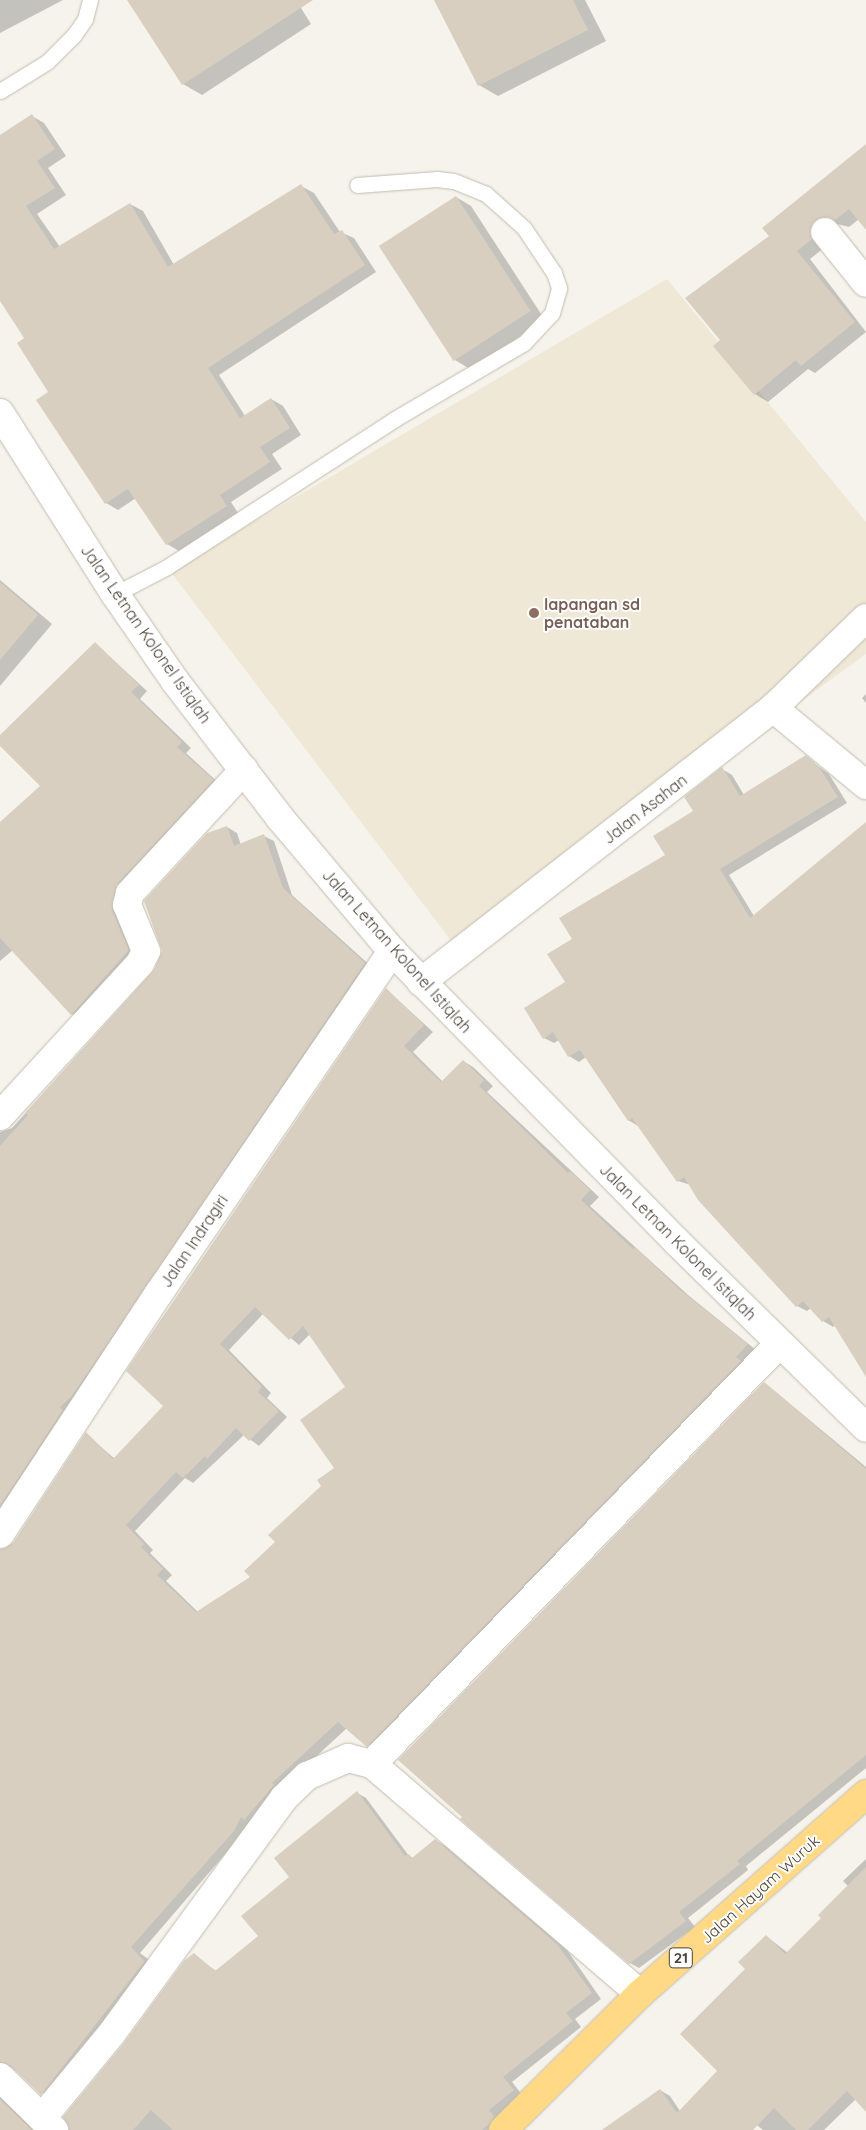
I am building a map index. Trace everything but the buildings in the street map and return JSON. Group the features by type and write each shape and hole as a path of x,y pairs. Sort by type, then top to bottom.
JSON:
{"highway":[{"name":"Jalan Hayam Wuruk","path":"503,2130 640,1994 866,1794"}],"street":[{"path":"824,232 866,284"},
{"name":"Jalan Letnan Kolonel Istiqlah","path":"0,413 115,594 175,681 280,818 392,951 779,1344 866,1428"},
{"name":"Jalan Asahan","path":"421,982 773,708 866,618"},
{"path":"773,708 866,785"},
{"path":"0,1116 140,963 146,951 127,904 130,893 244,770"},
{"name":"Jalan Indragiri","path":"0,1534 159,1293 392,951"},
{"path":"0,2077 48,2124 112,2033 284,1798 307,1776 360,1761 779,1344"},
{"path":"360,1761 640,1994"}],"lane":[{"path":"0,91 47,62 74,35 84,19 90,0"},
{"path":"115,594 167,566 393,420 524,343 552,313 559,295 554,273 524,228 486,194 453,181 437,179 357,185"}],"shaded area":[{"name":"lapangan sd penataban","path":"667,279 866,522 866,654 459,951 170,571"}],"place":[{"name":"lapangan sd penataban","path":"534,613"}]}
